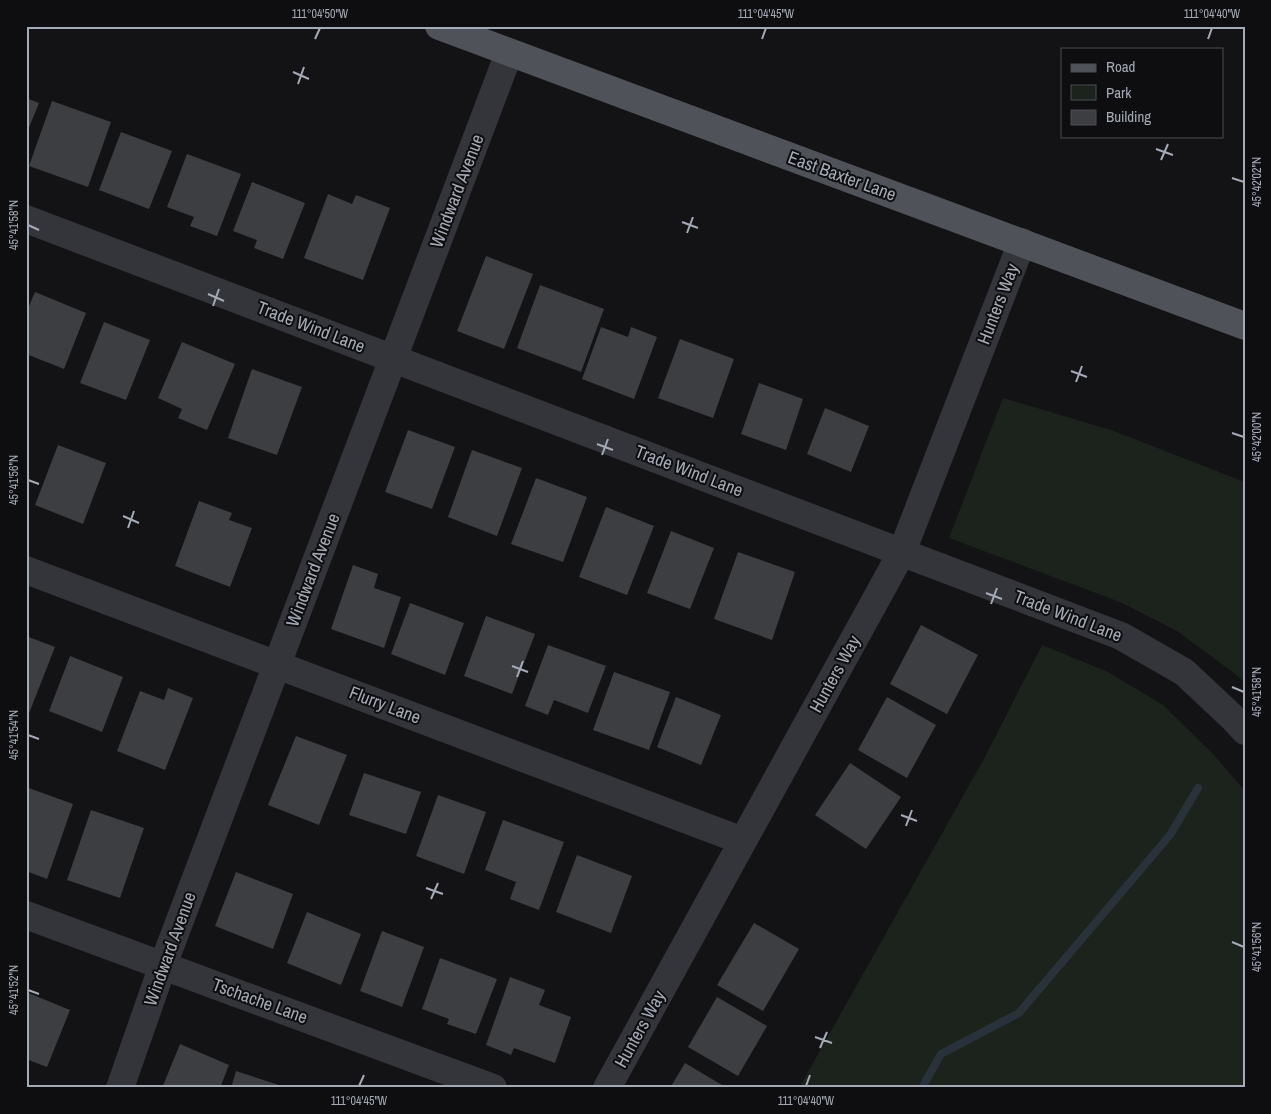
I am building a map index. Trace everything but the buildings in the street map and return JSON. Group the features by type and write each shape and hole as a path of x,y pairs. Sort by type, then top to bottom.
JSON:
{"main road":[{"name":"East Baxter Lane","path":"439,26 1245,326"}],"street":[{"name":"Windward Avenue","path":"120,1088 163,965 509,53"},
{"name":"Trade Wind Lane","path":"26,219 1122,636 1184,672 1245,731"},
{"name":"Hunters Way","path":"607,1088 902,552 1022,242"},
{"name":"Flurry Lane","path":"26,570 743,841"},
{"name":"Tschache Lane","path":"26,915 493,1088"}],"green space":[{"path":"1003,398 1111,430 1245,482 1245,683 1177,631 1120,602 949,538"},
{"path":"1042,645 1108,672 1163,705 1213,754 1245,791 1245,1088 799,1088 985,757"}],"waterway":[{"path":"922,1088 941,1054 1019,1013 1170,835 1198,788"}]}
